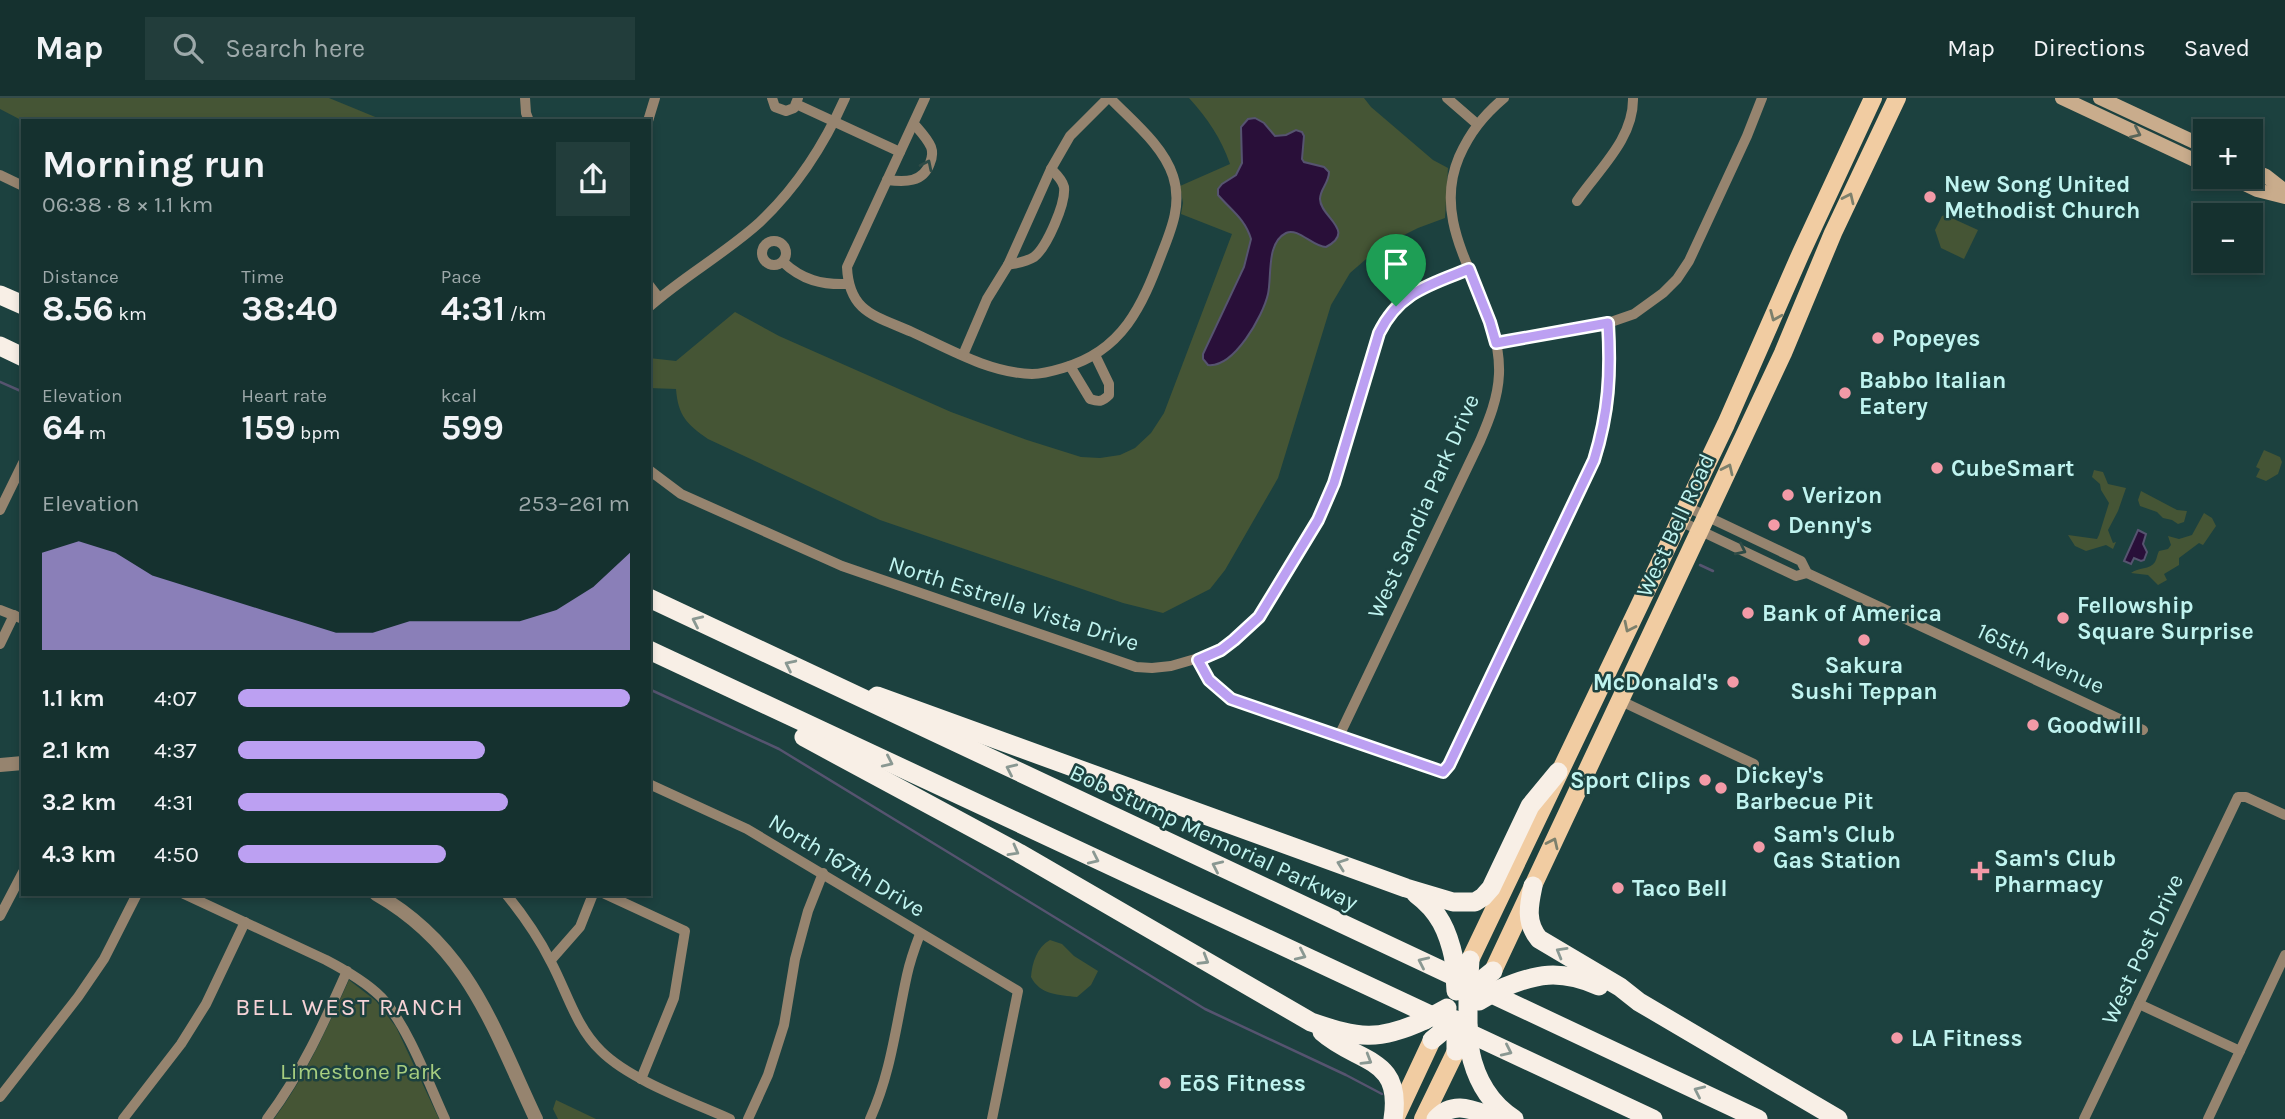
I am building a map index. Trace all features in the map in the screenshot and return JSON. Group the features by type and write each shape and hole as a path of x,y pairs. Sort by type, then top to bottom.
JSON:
{"highway":[{"path":"0,295 21,304"},
{"path":"0,346 21,356"},
{"name":"Bob Stump Memorial Parkway","path":"651,599 1758,1119"},
{"path":"651,651 1653,1119"},
{"path":"651,662 774,721 886,780 1126,914 1311,1022 1328,1037 1385,1072 1395,1089 1394,1119"},
{"path":"834,686 887,698 1406,888 1453,902 1475,902 1491,888 1530,806 1558,772"},
{"path":"1533,886 1530,921 1539,939 1620,987 1639,1002 1838,1119"},
{"path":"1406,888 1436,913 1462,956 1463,1055 1483,1090 1499,1108 1514,1119"},
{"path":"1432,1040 1493,971"},
{"path":"1311,1022 1341,1032 1381,1036 1462,1006 1516,982 1543,975 1578,977 1639,1002"},
{"path":"1436,1119 1448,1109 1456,1107 1469,1108 1499,1119"}],"main road":[{"name":"West Bell Road","path":"1462,956 1558,772 1683,514 1873,98"},
{"name":"West Bell Road","path":"1493,971 1783,353 1822,261 1898,98"},
{"path":"2100,98 2193,141"},
{"path":"2071,100 2193,159"},
{"path":"2263,175 2285,191"},
{"path":"2256,189 2285,197"},
{"path":"1801,253 1822,261"},
{"path":"1394,1119 1432,1040"},
{"path":"1423,1119 1463,1055"}],"street":[{"path":"525,98 528,119"},
{"path":"649,119 654,98"},
{"path":"772,98 775,107 782,111 790,110 797,101 834,123 900,152"},
{"path":"651,305 760,221 796,181 834,123 845,98"},
{"path":"925,98 847,267 847,284 866,312 963,355 997,368 1019,373 1048,372 1070,366 1100,352 1116,340 1143,300 1174,222 1176,209 1173,176 1163,156 1109,98 1070,136 1051,169 1007,265 987,299 963,355"},
{"path":"1447,98 1477,124"},
{"name":"West Sandia Park Drive","path":"1339,736 1490,419 1496,397 1499,373 1496,343 1454,229 1450,205 1457,163 1465,143 1477,124 1504,98"},
{"path":"1577,201 1620,143 1629,121 1633,98"},
{"path":"1496,343 1608,323 1634,314 1677,279 1689,261 1762,98"},
{"path":"887,180 904,182 918,179 927,172 933,155 931,146 914,124"},
{"path":"1007,265 1033,257 1044,247 1064,189 1062,180 1051,169"},
{"path":"0,175 21,185"},
{"path":"783,262 791,270 825,285 847,284"},
{"name":"North Estrella Vista Drive","path":"651,472 681,494 875,579 1136,667 1152,668 1198,660 1221,650 1259,617 1318,520 1334,483 1379,333 1386,319 1396,306 1414,292 1469,269"},
{"path":"651,288 659,298"},
{"path":"1198,660 1209,680 1231,699 1443,772 1449,765 1594,460 1608,406 1608,323"},
{"path":"1070,366 1090,399 1099,402 1104,400 1109,395 1109,384 1100,352"},
{"path":"0,510 21,467"},
{"name":"165th Avenue","path":"1683,514 1796,576 1807,573 2143,730"},
{"name":"165th Avenue","path":"1683,514 1702,523"},
{"path":"0,610 18,617 0,643"},
{"path":"1619,700 1754,764"},
{"path":"0,765 21,763"},
{"name":"North 167th Drive","path":"651,785 747,829 1018,991 992,1119"},
{"name":"West Post Drive","path":"2084,1119 2238,797 2246,797 2285,815"},
{"path":"748,1119 768,1075 785,1025 795,959 808,911 823,873"},
{"path":"0,916 21,876"},
{"path":"0,1097 78,997 104,959 136,896"},
{"path":"379,896 414,919 438,941 462,970 487,1015 536,1119"},
{"path":"508,896 551,960 582,1027 602,1052 641,1079 730,1119"},
{"path":"551,960 580,927 592,896"},
{"path":"609,896 685,931 674,998 641,1079"},
{"path":"198,897 347,971 380,997 401,1025 445,1119"},
{"path":"123,1119 181,1044 206,1004 245,922"},
{"path":"870,1119 879,1101 893,1054 907,972 920,934"},
{"path":"2208,1119 2285,955"},
{"path":"267,1119 282,1099 313,1045 347,971"},
{"path":"2138,1004 2240,1051"}],"green space":[{"path":"0,98 329,98 380,119 21,120 0,109"},
{"path":"1189,98 1364,98 1433,160 1448,168 1445,218 1380,247 1350,273 1331,305 1278,478 1225,570 1210,589 1163,613 1123,603 880,520 708,439 694,429 681,413 676,389 651,388 651,358 676,361 735,312 779,336 951,412 1027,440 1081,457 1120,455 1135,448 1151,433 1164,413 1232,234 1181,214 1183,203 1180,186 1230,164 1213,129"},
{"path":"1945,215 1978,230 1964,259 1941,248 1935,230"},
{"path":"2264,450 2280,457 2282,462 2278,474 2266,481 2256,477 2260,469 2256,467"},
{"path":"2094,470 2103,472 2108,484 2126,488 2108,530 2113,543 2116,542 2113,549 2106,545 2086,551 2075,546 2068,535 2097,539 2099,535 2109,503 2100,484 2092,477"},
{"path":"2141,491 2177,510 2187,511 2184,522 2178,524 2140,506 2138,500"},
{"path":"2204,513 2212,518 2216,526 2203,545 2199,543 2179,558 2179,565 2164,574 2167,580 2158,585 2148,575 2131,573 2153,565 2159,551 2168,549 2171,545 2168,536 2179,539 2192,535"},
{"path":"1050,940 1062,944 1074,956 1098,971 1091,985 1077,997 1045,991 1031,977 1036,956"},
{"name":"Limestone Park","path":"349,980 376,1001 396,1027 439,1119 274,1119 306,1069"},
{"path":"556,1100 596,1119 558,1119 553,1109"}],"shaded area":[{"path":"1255,118 1264,123 1275,136 1296,130 1302,132 1304,162 1324,167 1329,172 1320,199 1325,212 1338,230 1338,235 1335,241 1326,247 1291,232 1280,238 1275,244 1271,260 1268,294 1254,327 1228,358 1218,364 1208,365 1203,354 1244,267 1251,239 1242,221 1218,195 1218,189 1236,175 1242,163 1241,127 1248,119"},
{"path":"2138,530 2146,534 2143,544 2147,552 2144,560 2134,558 2131,564 2124,561"}],"waterway":[{"path":"0,382 21,391"},
{"path":"1700,565 1713,571"},
{"path":"651,690 779,749 1205,1009 1382,1094"}],"place":[{"name":"New Song United Methodist Church","path":"1930,197"},
{"name":"Popeyes","path":"1878,338"},
{"name":"Babbo Italian Eatery","path":"1845,393"},
{"name":"CubeSmart","path":"1937,468"},
{"name":"Verizon","path":"1788,495"},
{"name":"Denny's","path":"1774,525"},
{"name":"Bank of America","path":"1748,613"},
{"name":"Fellowship Square Surprise","path":"2063,618"},
{"name":"Sakura Sushi Teppan","path":"1864,640"},
{"name":"McDonald's","path":"1733,682"},
{"name":"Goodwill","path":"2033,725"},
{"name":"Sport Clips","path":"1705,780"},
{"name":"Dickey's Barbecue Pit","path":"1721,788"},
{"name":"Sam's Club Gas Station","path":"1759,847"},
{"name":"Sam's Club Pharmacy","path":"1980,871"},
{"name":"Taco Bell","path":"1618,888"},
{"name":"LA Fitness","path":"1897,1038"},
{"name":"EōS Fitness","path":"1165,1083"}],"district":[{"name":"BELL WEST RANCH","path":"350,1007"}],"route":[{"path":"1469,269 1496,343 1608,323 1608,406 1594,460 1449,765 1443,772 1231,699 1223,695 1209,680 1198,660 1221,650 1259,617 1318,520 1334,483 1379,333 1396,306 1414,292 1469,269"}]}
